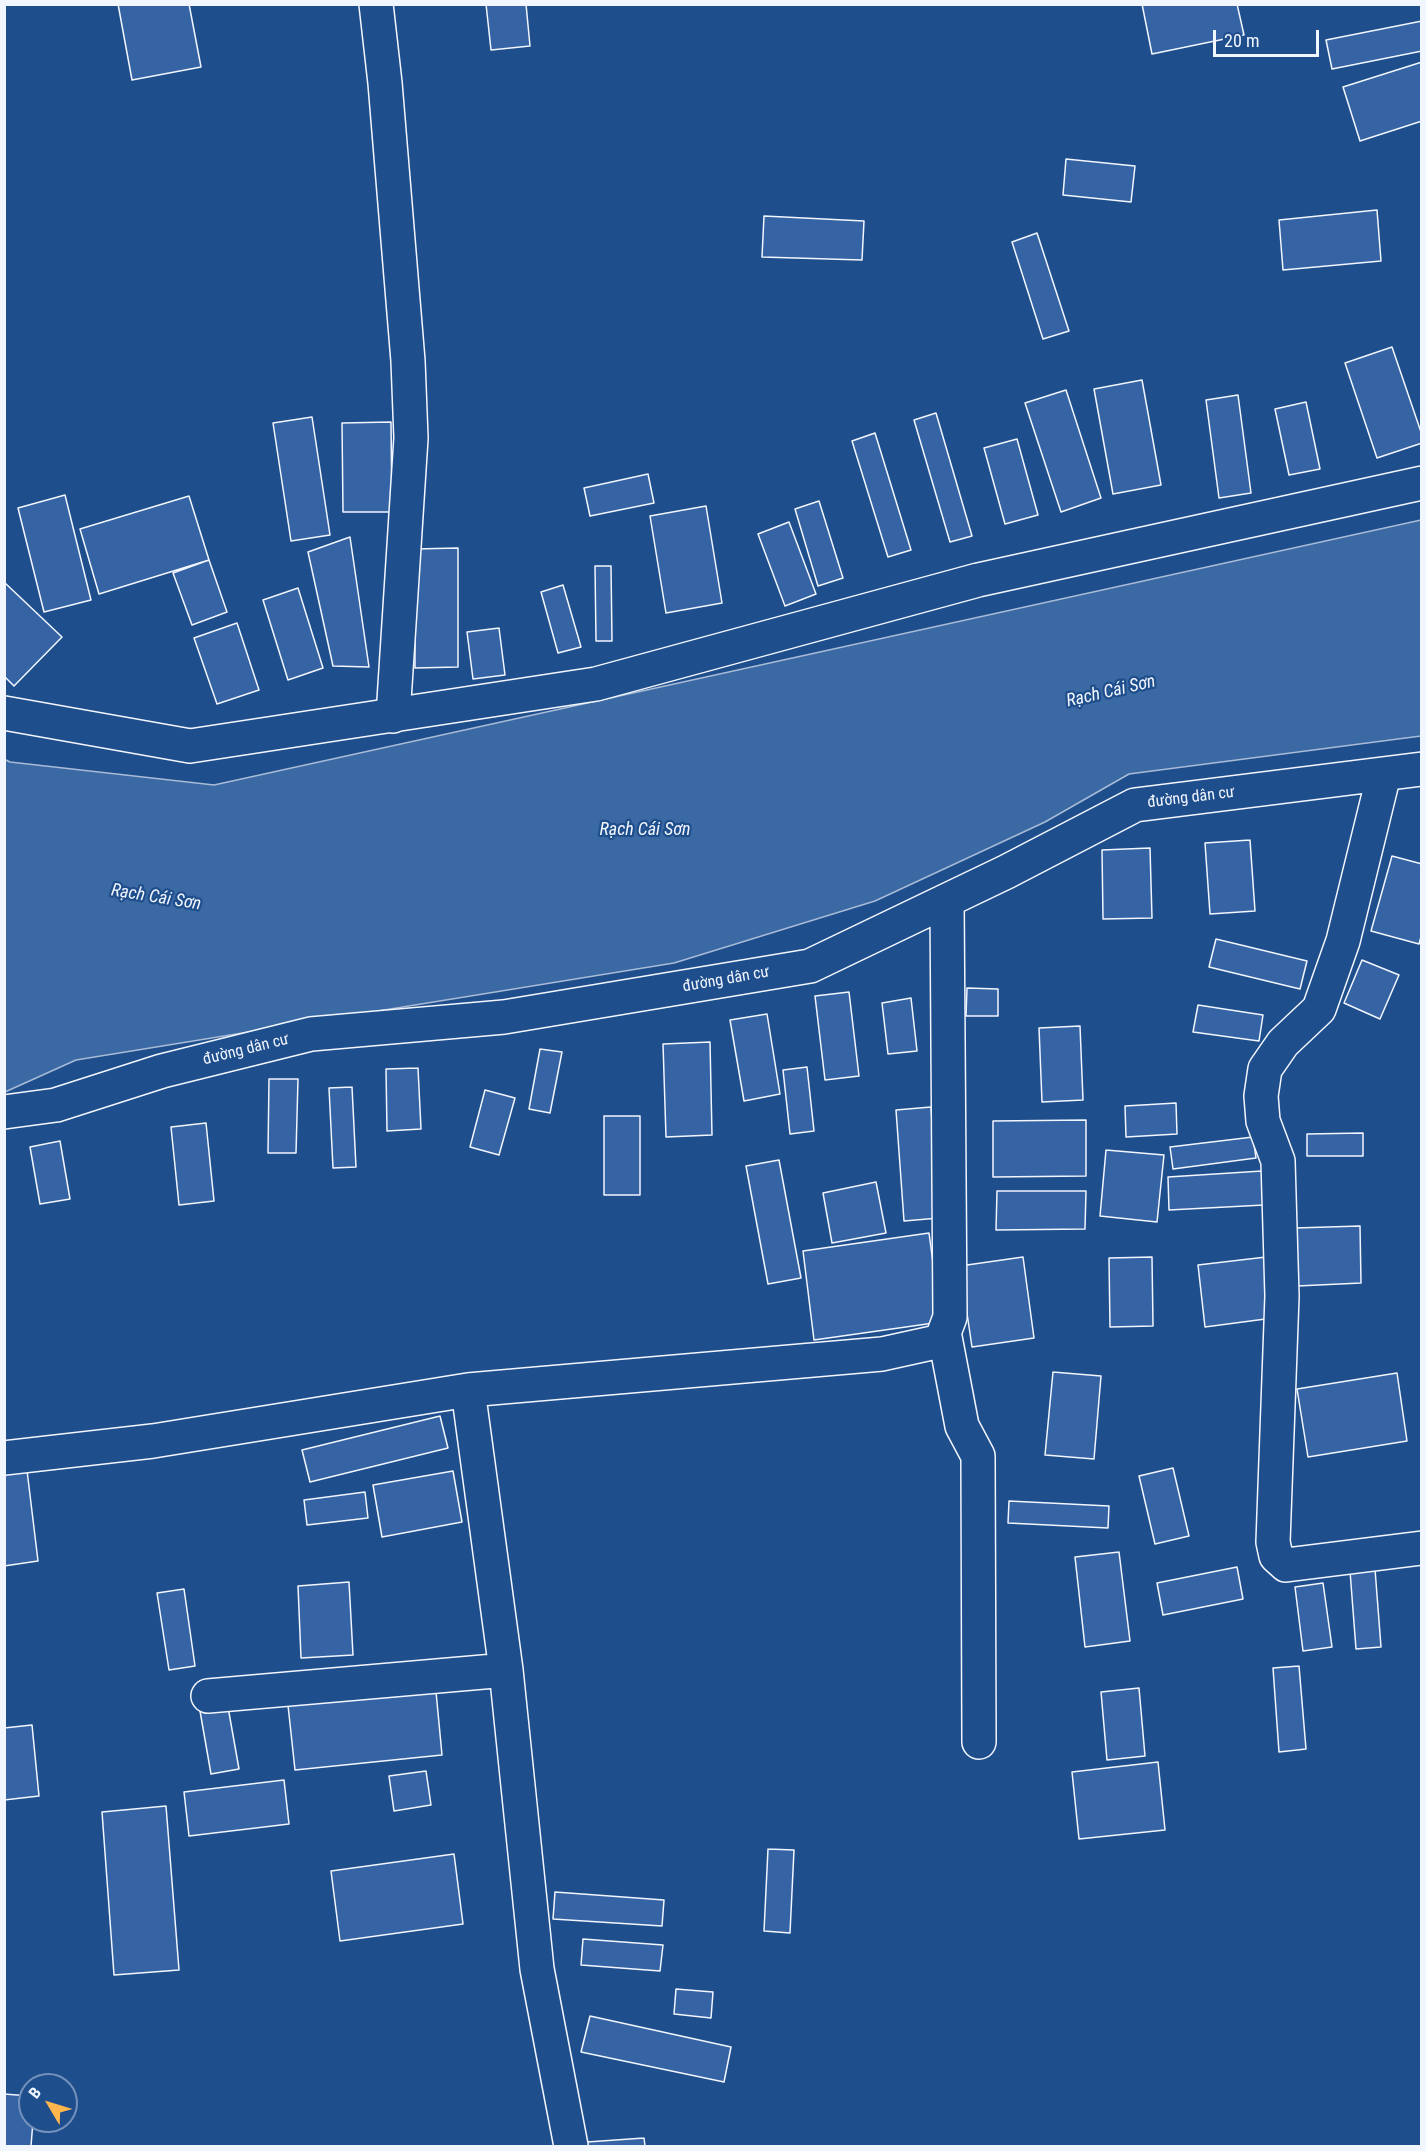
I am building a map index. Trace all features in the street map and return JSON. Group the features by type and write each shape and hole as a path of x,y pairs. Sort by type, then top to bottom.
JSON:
{"street":[{"path":"376,4 385,83 407,350 411,438 393,716"},
{"path":"4,713 190,746 596,684 978,580 1422,483"},
{"name":"đường dân cư","path":"4,1112 56,1106 162,1071 310,1034 504,1017 810,966 946,901 1135,805 1422,769"},
{"path":"1384,774 1343,941 1319,1009 1277,1051 1266,1069 1261,1096 1263,1121 1278,1161 1282,1296 1272,1542 1276,1556 1286,1565 1422,1548"},
{"path":"946,901 950,1317 945,1337 962,1426 978,1456 979,1742"},
{"path":"4,1458 153,1441 468,1390 882,1354 936,1343 945,1337"},
{"path":"468,1390 506,1670 537,1970 571,2146"},
{"path":"208,1696 506,1670"}],"water":[{"name":"Rạch Cái Sơn","path":"1421,520 1421,736 1129,774 1045,822 875,901 674,963 76,1060 5,1092 4,759 10,762 214,785"}],"building":[{"path":"118,4 189,4 201,67 132,80"},
{"path":"486,4 526,4 530,46 491,50"},
{"path":"1142,4 1237,4 1244,35 1152,54"},
{"path":"1422,21 1422,51 1332,69 1326,40"},
{"path":"1422,62 1422,121 1360,141 1343,87"},
{"path":"1066,159 1135,166 1131,202 1063,195"},
{"path":"1377,210 1381,261 1283,270 1279,220"},
{"path":"764,216 864,221 862,260 762,257"},
{"path":"1037,233 1069,331 1043,339 1012,242"},
{"path":"1392,347 1422,435 1422,443 1377,458 1345,363"},
{"path":"1142,380 1161,485 1113,494 1094,389"},
{"path":"1066,390 1101,498 1061,512 1025,403"},
{"path":"1238,395 1251,493 1219,498 1206,400"},
{"path":"1306,402 1320,469 1289,475 1275,409"},
{"path":"936,413 972,536 950,542 914,420"},
{"path":"312,417 330,535 291,541 273,423"},
{"path":"391,422 392,512 343,512 342,423"},
{"path":"875,433 911,550 888,557 852,441"},
{"path":"1017,439 1038,515 1005,524 984,448"},
{"path":"648,474 654,503 590,516 584,488"},
{"path":"65,495 91,600 44,612 18,508"},
{"path":"189,496 209,560 99,594 80,529"},
{"path":"819,501 843,578 818,586 795,509"},
{"path":"706,506 722,603 666,613 650,516"},
{"path":"789,522 816,594 785,606 758,534"},
{"path":"350,537 369,667 333,666 308,552"},
{"path":"458,548 458,667 415,668 415,549"},
{"path":"209,560 227,612 192,625 173,573"},
{"path":"595,566 611,566 612,641 596,641"},
{"path":"4,582 62,637 14,686 4,676"},
{"path":"563,585 581,647 558,653 541,592"},
{"path":"298,588 323,668 288,680 263,600"},
{"path":"237,623 259,690 217,704 194,638"},
{"path":"499,628 505,675 473,679 467,632"},
{"path":"1250,840 1255,911 1210,914 1205,843"},
{"path":"1150,848 1152,918 1103,919 1102,850"},
{"path":"1392,856 1422,864 1422,933 1419,944 1371,931"},
{"path":"1216,939 1307,961 1300,989 1209,967"},
{"path":"1362,960 1399,975 1380,1019 1344,1003"},
{"path":"967,988 998,989 998,1016 966,1016"},
{"path":"849,992 859,1076 825,1080 815,996"},
{"path":"911,998 917,1051 888,1054 882,1003"},
{"path":"1198,1005 1263,1015 1259,1041 1193,1032"},
{"path":"767,1014 780,1094 744,1101 730,1020"},
{"path":"1080,1026 1083,1100 1042,1102 1039,1028"},
{"path":"710,1042 712,1135 666,1137 663,1044"},
{"path":"540,1049 562,1052 550,1113 529,1109"},
{"path":"807,1067 814,1131 790,1134 783,1070"},
{"path":"418,1068 421,1129 387,1131 386,1069"},
{"path":"269,1079 298,1079 296,1153 268,1153"},
{"path":"352,1087 356,1167 333,1168 329,1088"},
{"path":"485,1090 515,1098 499,1155 470,1147"},
{"path":"1176,1103 1177,1134 1126,1137 1125,1106"},
{"path":"931,1107 939,1218 904,1221 896,1110"},
{"path":"604,1116 640,1116 640,1195 604,1195"},
{"path":"1086,1120 1086,1176 993,1177 993,1121"},
{"path":"206,1123 214,1201 179,1205 171,1127"},
{"path":"1363,1133 1363,1156 1307,1156 1307,1134"},
{"path":"1253,1137 1256,1158 1173,1169 1170,1147"},
{"path":"60,1141 70,1199 40,1204 30,1147"},
{"path":"1106,1150 1164,1155 1157,1222 1100,1216"},
{"path":"779,1160 801,1278 768,1284 746,1166"},
{"path":"1262,1171 1264,1205 1169,1210 1168,1177"},
{"path":"876,1182 886,1233 832,1243 823,1193"},
{"path":"997,1191 1086,1191 1085,1229 996,1230"},
{"path":"1360,1226 1361,1283 1297,1286 1295,1228"},
{"path":"929,1233 941,1322 814,1340 803,1251"},
{"path":"1023,1257 1034,1338 972,1347 960,1266"},
{"path":"1152,1257 1153,1326 1110,1327 1109,1258"},
{"path":"1266,1257 1273,1318 1205,1327 1198,1265"},
{"path":"1053,1372 1101,1376 1094,1459 1045,1455"},
{"path":"1397,1373 1407,1441 1308,1457 1297,1389"},
{"path":"440,1416 448,1448 310,1482 302,1450"},
{"path":"26,1462 38,1561 4,1566 4,1465"},
{"path":"1173,1468 1189,1536 1155,1544 1139,1476"},
{"path":"453,1471 462,1522 382,1537 373,1485"},
{"path":"365,1492 368,1518 307,1525 304,1500"},
{"path":"1009,1501 1109,1506 1108,1528 1008,1523"},
{"path":"1119,1552 1130,1641 1085,1647 1075,1557"},
{"path":"1237,1567 1243,1599 1163,1615 1157,1583"},
{"path":"1375,1569 1381,1647 1356,1649 1350,1571"},
{"path":"349,1582 353,1655 301,1658 298,1586"},
{"path":"1323,1583 1332,1647 1303,1651 1295,1587"},
{"path":"184,1589 195,1666 169,1670 157,1593"},
{"path":"1299,1666 1306,1749 1279,1752 1273,1668"},
{"path":"435,1681 442,1755 295,1770 287,1696"},
{"path":"1139,1688 1145,1756 1107,1760 1101,1692"},
{"path":"228,1707 239,1769 211,1774 200,1711"},
{"path":"32,1725 39,1796 4,1800 4,1728"},
{"path":"1158,1762 1165,1830 1079,1839 1072,1772"},
{"path":"426,1771 431,1805 394,1811 389,1776"},
{"path":"284,1780 289,1824 189,1836 184,1792"},
{"path":"166,1806 179,1970 114,1975 102,1812"},
{"path":"768,1849 794,1850 790,1933 764,1931"},
{"path":"454,1854 463,1924 340,1941 331,1871"},
{"path":"555,1892 664,1900 662,1926 553,1919"},
{"path":"583,1939 663,1945 660,1971 581,1965"},
{"path":"676,1989 713,1992 711,2018 674,2014"},
{"path":"590,2016 731,2047 724,2082 581,2052"},
{"path":"4,2094 18,2095 18,2133 32,2133 31,2146 4,2146"},
{"path":"644,2138 645,2146 587,2146 587,2142"}]}
